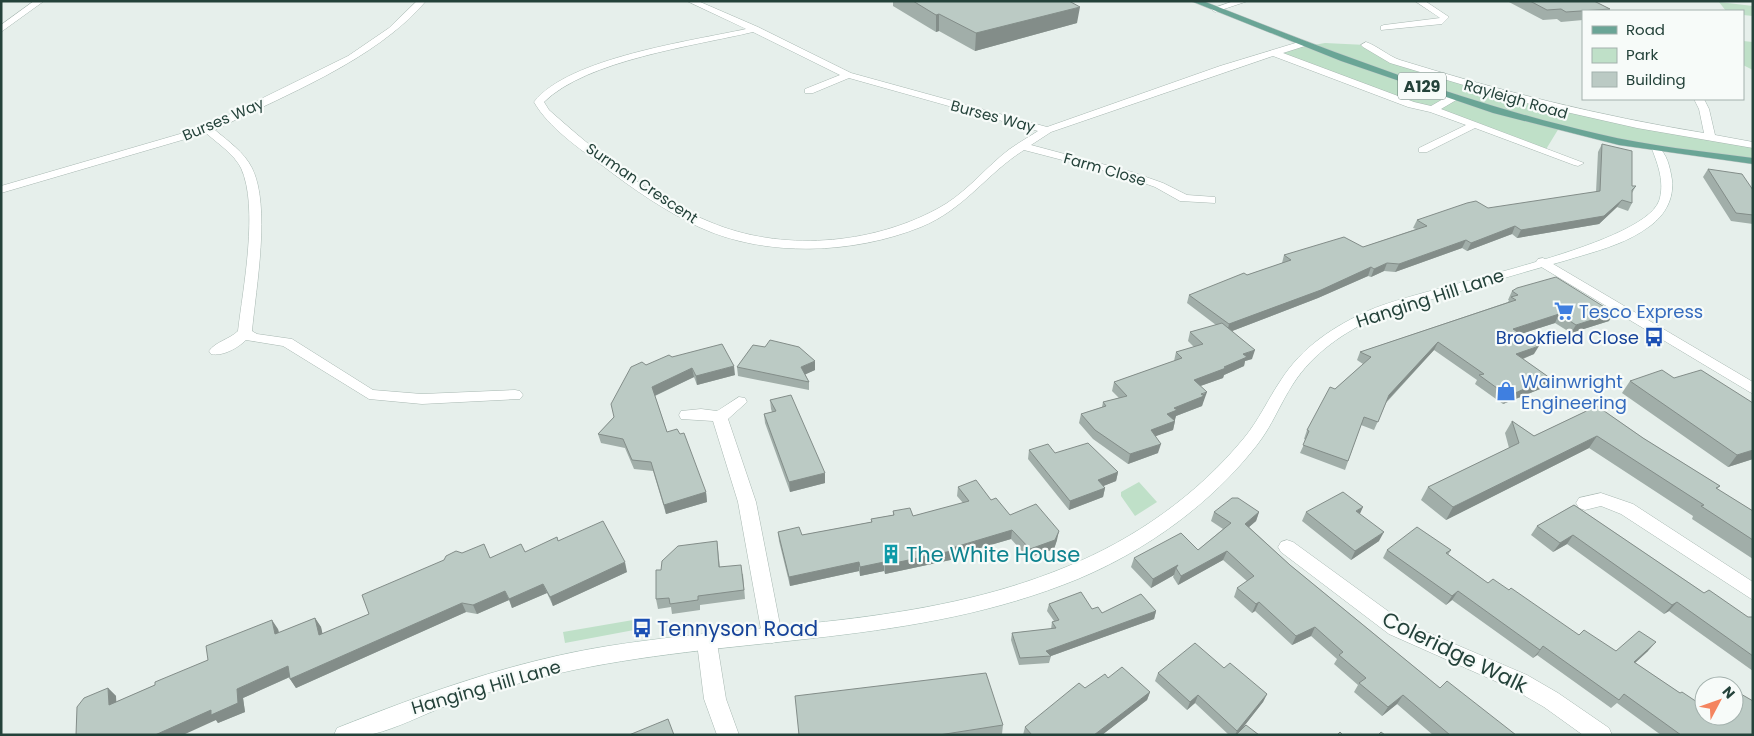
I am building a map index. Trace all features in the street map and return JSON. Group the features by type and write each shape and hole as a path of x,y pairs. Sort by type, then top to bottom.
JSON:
{"main road":[{"name":"Rayleigh Road","path":"1195,1 1302,44 1454,97 1559,128 1657,149 1753,161"}],"street":[{"path":"1,29 40,1"},
{"name":"Burses Way","path":"1,190 59,175 208,129 351,58 374,44 422,1"},
{"name":"Burses Way","path":"691,1 755,29 848,75 1047,130 1223,68 1302,44"},
{"path":"1215,9 1244,1"},
{"path":"1384,28 1442,21 1445,17 1419,1"},
{"name":"Surman Crescent","path":"755,29 604,66 551,89 543,95 539,102 545,112 608,164 682,213 722,230 770,241 804,244 863,240 921,222 944,211 962,198 1007,156 1047,130"},
{"name":"Rayleigh Road","path":"1366,45 1393,61 1522,99 1628,123 1753,145"},
{"path":"1274,53 1412,105 1433,109 1578,163"},
{"path":"814,94 848,75"},
{"path":"1433,109 1454,97"},
{"path":"1699,100 1704,109 1710,138"},
{"path":"1423,150 1474,125"},
{"path":"208,129 246,168 252,186 254,212 245,332 235,342 216,351"},
{"name":"Farm Close","path":"1023,146 1137,176 1159,185 1182,204 1211,200"},
{"name":"Hanging Hill Lane","path":"345,735 439,697 528,671 608,655 940,613 1034,588 1104,559 1138,540 1204,492 1259,431 1292,374 1334,333 1359,319 1386,308 1619,239 1639,229 1652,219 1665,202 1668,181 1657,149"},
{"path":"1543,262 1753,389"},
{"path":"245,332 253,338 287,342 369,394 413,398 515,395"},
{"path":"687,415 701,414 720,417 739,402"},
{"path":"720,417 748,502 772,635"},
{"path":"1584,503 1595,498 1609,500 1627,509 1753,592"},
{"name":"Coleridge Walk","path":"1287,547 1396,628 1520,682 1551,700 1601,735"},
{"path":"707,643 716,699 728,735"}],"green space":[{"path":"1719,2 1753,6 1753,16 1744,15 1744,10 1725,10"},
{"path":"1744,41 1753,42 1753,70 1744,66"},
{"path":"1325,43 1366,45 1393,61 1521,99 1753,145 1753,161 1683,151 1559,128 1545,151 1275,53 1302,44 1308,46"},
{"path":"1139,482 1157,502 1135,516 1121,496 1121,492"},
{"path":"633,620 634,630 565,643 563,632"}],"building":[{"path":"913,1 1069,1 1080,7 976,33 939,14 936,15"},
{"path":"1530,1 1594,1 1610,9 1566,12 1561,9 1547,10"},
{"path":"1602,144 1632,151 1632,186 1636,186 1632,190 1632,203 1622,200 1604,216 1521,230 1515,226 1471,243 1466,240 1399,264 1387,263 1374,269 1371,267 1321,290 1229,324 1189,295 1244,273 1247,275 1291,260 1284,255 1344,237 1363,247 1427,226 1417,220 1467,203 1476,201 1488,208 1600,191"},
{"path":"1708,169 1742,174 1753,190 1753,215 1736,213"},
{"path":"1556,277 1614,313 1576,325 1559,314 1513,329 1539,346 1516,354 1550,378 1508,396 1479,375 1484,374 1438,342 1389,395 1378,422 1364,417 1348,461 1303,445 1309,431 1307,430 1330,387 1335,389 1371,357 1360,352 1516,300 1511,297 1518,295 1512,291 1517,288"},
{"path":"1222,323 1255,350 1243,354 1247,357 1224,367 1226,368 1194,380 1207,392 1201,394 1204,396 1174,408 1177,410 1167,414 1175,421 1151,430 1161,444 1130,454 1095,430 1081,414 1106,406 1103,402 1127,396 1114,382 1182,358 1176,352 1203,344 1190,332"},
{"path":"770,340 799,347 815,361 801,367 809,382 737,367 753,345 765,347"},
{"path":"722,344 734,366 696,376 692,368 652,387 667,432 677,429 680,434 684,433 706,492 664,505 651,462 632,460 623,439 598,434 614,417 611,404 631,367 642,362 646,365 669,355 672,357"},
{"path":"1662,370 1674,378 1701,370 1753,403 1753,450 1737,455 1630,381"},
{"path":"791,395 825,473 789,482 764,414 776,411 770,400"},
{"path":"1597,406 1643,438 1720,486 1716,488 1753,511 1753,540 1701,506 1704,505 1597,436 1453,507 1428,487 1519,443 1512,421 1534,436"},
{"path":"1088,443 1118,472 1098,480 1105,488 1070,501 1029,450 1048,444 1055,453"},
{"path":"976,480 991,500 996,498 1010,515 1036,504 1059,531 1055,540 1030,549 1012,530 955,547 956,550 885,565 884,562 860,567 859,562 789,577 778,532 799,527 802,535 872,522 871,519 894,515 893,511 910,508 913,516 969,501 958,487"},
{"path":"1343,492 1363,507 1356,511 1384,532 1355,551 1306,512"},
{"path":"1232,498 1238,498 1259,512 1245,524 1290,565 1440,688 1447,681 1516,735 1450,735 1403,695 1388,707 1359,683 1366,678 1339,655 1343,652 1315,627 1296,636 1259,602 1256,604 1237,588 1254,576 1227,551 1181,576 1176,568 1178,565 1153,579 1134,558 1181,533 1198,550 1231,523 1214,512"},
{"path":"1574,505 1704,593 1709,590 1748,617 1753,617 1753,656 1677,602 1672,605 1573,535 1560,543 1537,526"},
{"path":"603,521 625,562 550,597 543,584 509,599 505,591 473,605 462,603 290,679 288,666 237,689 238,703 211,715 211,710 155,735 76,735 77,707 84,698 108,688 109,705 155,685 155,682 208,660 206,646 272,620 275,634 315,618 319,635 369,614 362,595 444,560 446,556 456,551 462,553 484,544 490,558 521,544 525,552 557,537 558,541"},
{"path":"1417,527 1451,550 1446,553 1488,583 1493,579 1509,590 1511,588 1579,635 1584,630 1616,651 1639,631 1656,642 1634,662 1680,693 1682,692 1694,700 1694,726 1744,726 1744,696 1753,701 1753,735 1681,735 1624,694 1619,700 1543,646 1540,650 1458,591 1452,596 1387,550"},
{"path":"717,541 719,567 741,565 744,590 698,596 698,600 670,604 669,598 656,599 656,570 661,570 662,561 678,546"},
{"path":"1081,592 1092,609 1098,607 1102,613 1141,594 1156,611 1046,651 1051,656 1020,658 1012,633 1056,628 1052,622 1059,620 1049,604"},
{"path":"1195,643 1224,668 1230,663 1267,694 1237,731 1198,695 1190,702 1158,673"},
{"path":"1122,667 1150,692 1094,735 1032,735 1025,727 1079,683 1085,688 1105,674 1108,678"},
{"path":"986,673 1003,725 939,735 799,735 795,696"},
{"path":"668,719 674,735 629,735"},
{"path":"1246,725 1259,735 1236,735"}],"place":[{"name":"Tesco Express","path":"1564,311"},
{"name":"Brookfield Close","path":"1654,337"},
{"name":"Wainwright Engineering","path":"1506,391"},
{"name":"The White House","path":"891,554"},
{"name":"Tennyson Road","path":"642,628"}]}
